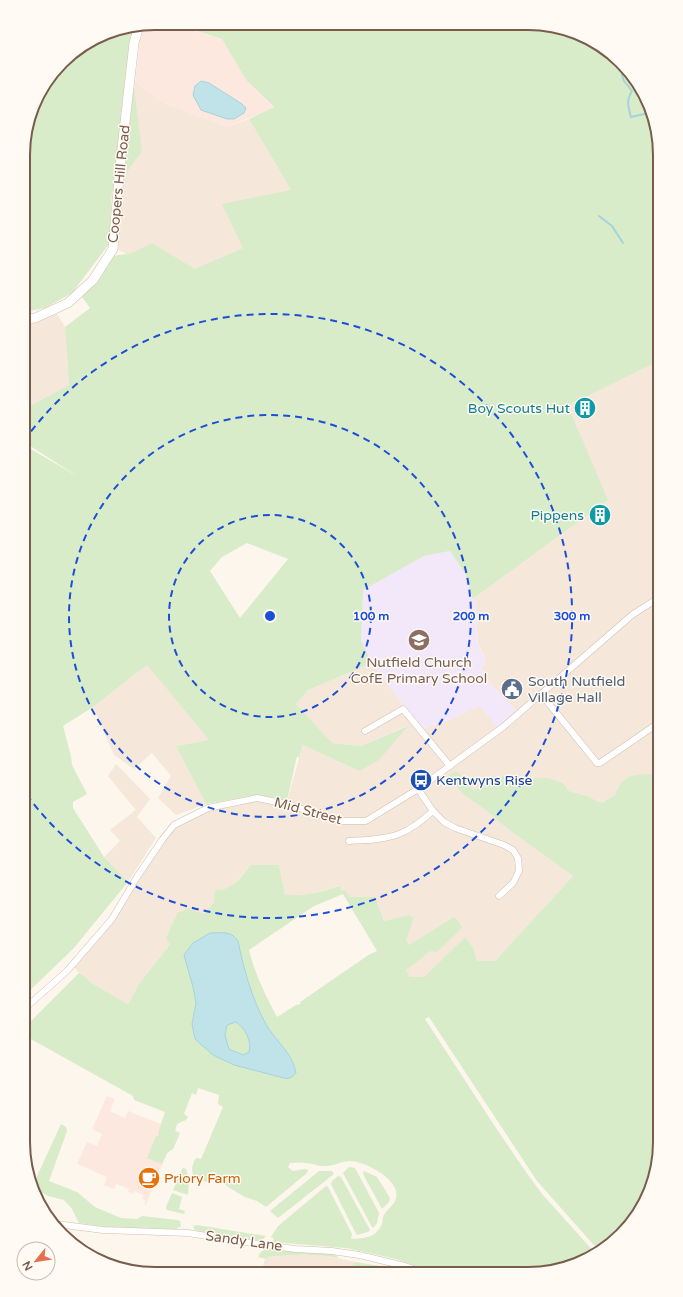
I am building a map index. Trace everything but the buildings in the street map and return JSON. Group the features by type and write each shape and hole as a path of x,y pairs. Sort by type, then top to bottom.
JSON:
{"street":[{"name":"Coopers Hill Road","path":"30,318 68,303 93,280 113,248 120,166 134,43 138,31"},
{"name":"Mid Street","path":"30,1004 66,971 112,919 162,840 174,825 208,808 257,798 287,804 338,821 366,821 418,789 503,727 632,615 653,602"},
{"path":"541,694 597,763 600,763 653,727"},
{"path":"365,732 403,709 450,766"},
{"path":"418,789 433,811 440,819 449,825 504,845 513,850 518,858 520,866 519,871 512,883 499,896"},
{"path":"348,841 373,839 399,834 418,824 433,811"},
{"name":"Sandy Lane","path":"61,1225 103,1230 188,1233 295,1249 332,1251 359,1255 408,1267"}],"shaded area":[{"path":"191,30 222,39 246,80 274,108 227,127 159,101 135,81 141,31"},
{"path":"135,81 160,101 227,127 249,119 291,190 243,248 195,270 152,243 131,256 116,249"},
{"path":"57,314 65,327 69,385 30,406 30,321"},
{"path":"653,362 653,775 618,787 615,795 602,803 587,796 569,791 563,783 503,776 473,790 460,774 486,810 504,826 573,876 495,961 477,961 473,947 465,937 424,977 410,977 405,970 431,951 409,945 406,940 412,924 408,915 384,921 375,897 350,897 341,890 339,886 310,894 293,896 285,894 279,865 251,865 230,888 223,891 204,914 187,908 170,944 139,984 128,1004 93,984 79,973 72,964 112,919 171,830 208,808 257,798 286,804 303,745 359,771 407,726 361,746 331,743 296,704 308,690 372,663 421,729 447,721 480,705 518,713 491,685 482,669 486,659 478,644 476,614 473,599 608,500 562,408"},
{"name":"Nutfield Church CofE Primary School","path":"450,551 466,575 476,605 477,640 486,659 482,669 491,685 519,713 499,730 480,706 447,721 421,729 372,663 340,602 424,556"},
{"path":"147,665 209,740 176,746 206,804 176,815 158,798 171,776 152,753 134,769 114,755 93,707"},
{"path":"116,764 150,799 137,817 156,838 128,882 104,857 120,841 110,830 136,810 108,776"},
{"path":"107,1096 115,1099 110,1111 125,1118 128,1111 161,1124 163,1120 177,1124 175,1131 180,1133 173,1149 167,1153 146,1205 144,1204 146,1201 142,1199 143,1195 134,1191 133,1194 128,1192 129,1189 116,1184 114,1189 104,1185 107,1177 77,1164 87,1142 97,1146 102,1134 92,1129"},
{"path":"321,1255 356,1262 350,1267 263,1267 264,1261 268,1257"}],"green space":[{"path":"194,30 528,30 553,32 584,43 598,51 622,72 632,85 640,99 651,130 653,146 653,363 563,408 571,413 608,500 473,599 466,575 450,551 424,556 363,590 361,641 372,663 308,690 296,704 332,743 361,746 408,726 379,760 359,771 303,745 299,758 297,756 287,800 258,795 206,804 176,746 209,740 147,665 93,707 63,726 72,765 87,794 73,802 73,808 104,857 128,882 73,949 30,990 30,449 80,478 30,446 30,406 69,385 65,327 90,308 82,297 94,285 113,256 132,253 152,243 195,269 243,248 222,204 291,190 249,119 274,107 246,80 222,39","holes":["247,543 288,559 240,618 210,571 222,557"]},
{"path":"133,32 129,49 142,151 112,192 109,244 72,293 45,308 30,311 30,155 34,122 39,107 51,85 66,66 85,51 99,43 122,34"},
{"path":"456,771 473,790 503,776 518,779 548,778 563,783 569,791 587,796 602,803 615,795 618,787 627,778 639,775 653,774 653,1151 651,1167 640,1198 617,1231 596,1247 537,1181 429,1017 425,1019 528,1175 543,1195 592,1249 584,1254 561,1263 545,1266 418,1267 396,1259 346,1248 272,1242 274,1239 271,1237 278,1226 326,1186 328,1187 352,1234 351,1239 369,1237 376,1233 382,1224 384,1215 393,1205 396,1198 396,1191 388,1178 364,1164 350,1161 323,1166 290,1163 288,1167 293,1171 305,1169 308,1170 307,1173 266,1207 228,1187 221,1180 216,1179 207,1182 195,1179 193,1177 192,1168 194,1161 196,1158 201,1159 223,1107 218,1104 219,1095 198,1088 196,1095 192,1093 184,1114 188,1117 186,1120 177,1124 175,1131 180,1133 173,1149 167,1153 162,1164 147,1158 156,1136 159,1134 158,1133 165,1112 134,1100 133,1096 30,1039 30,1022 79,973 93,984 128,1004 139,984 170,944 166,938 178,912 182,912 187,908 204,914 214,902 215,890 221,890 231,886 251,865 279,865 285,894 306,895 340,886 341,890 346,891 350,897 375,897 384,921 408,915 413,917 406,940 409,945 454,917 462,928 437,952 431,951 406,970 410,977 424,977 465,937 473,947 477,961 495,961 573,876 463,794 448,776","holes":["343,894 377,951 370,954 300,1002 301,1004 296,1005 277,1017 268,1001 254,968 249,950 314,906","238,942 246,974 257,1006 267,1026 292,1060 296,1074 284,1078 275,1075 195,1039 192,1024 196,1003 193,987"]},
{"path":"236,1022 245,1031 249,1039 249,1052 243,1055 229,1049 225,1035 227,1025"},
{"path":"61,1124 66,1127 67,1131 49,1181 77,1192 95,1207 121,1218 137,1219 142,1216 177,1220 180,1221 181,1226 176,1229 106,1227 79,1223 72,1209 64,1200 48,1196 41,1192 36,1179"},
{"path":"349,1167 355,1168 379,1213 377,1223 373,1228 343,1173"},
{"path":"183,1168 186,1169 189,1178 188,1195 173,1190"},
{"path":"319,1171 332,1171 334,1174 278,1218 270,1211"},
{"path":"364,1171 377,1177 390,1198 389,1202 382,1209 363,1174"},
{"path":"338,1176 341,1177 370,1230 368,1232 357,1235 355,1232 331,1184 332,1181"},
{"path":"172,1193 182,1197 179,1209 185,1211 184,1214 167,1210 166,1207"},
{"path":"197,1225 266,1236 261,1241 198,1231 195,1230 193,1226"},
{"path":"265,1249 333,1254 338,1258 311,1255 268,1257 266,1259 258,1257"},
{"path":"356,1262 386,1267 350,1267"}],"water":[{"path":"201,81 209,83 242,104 246,108 244,113 234,119 227,119 201,110 193,95 195,86"},
{"path":"210,933 229,934 235,937 238,941 246,974 257,1006 267,1026 292,1060 296,1073 293,1076 284,1078 234,1065 213,1055 195,1039 192,1024 196,1003 184,955 193,943","holes":["236,1022 245,1031 250,1044 249,1052 243,1055 229,1049 225,1035 227,1025"]}],"waterway":[{"path":"623,73 622,75 624,81 632,91 628,104 631,117 646,114"},
{"path":"599,216 612,226 623,243"}],"place":[{"name":"Boy Scouts Hut","path":"585,408"},
{"name":"Pippens","path":"600,515"},
{"name":"Nutfield Church CofE Primary School","path":"419,640"},
{"name":"South Nutfield Village Hall","path":"512,689"},
{"name":"Kentwyns Rise","path":"421,780"},
{"name":"Priory Farm","path":"149,1178"}]}
